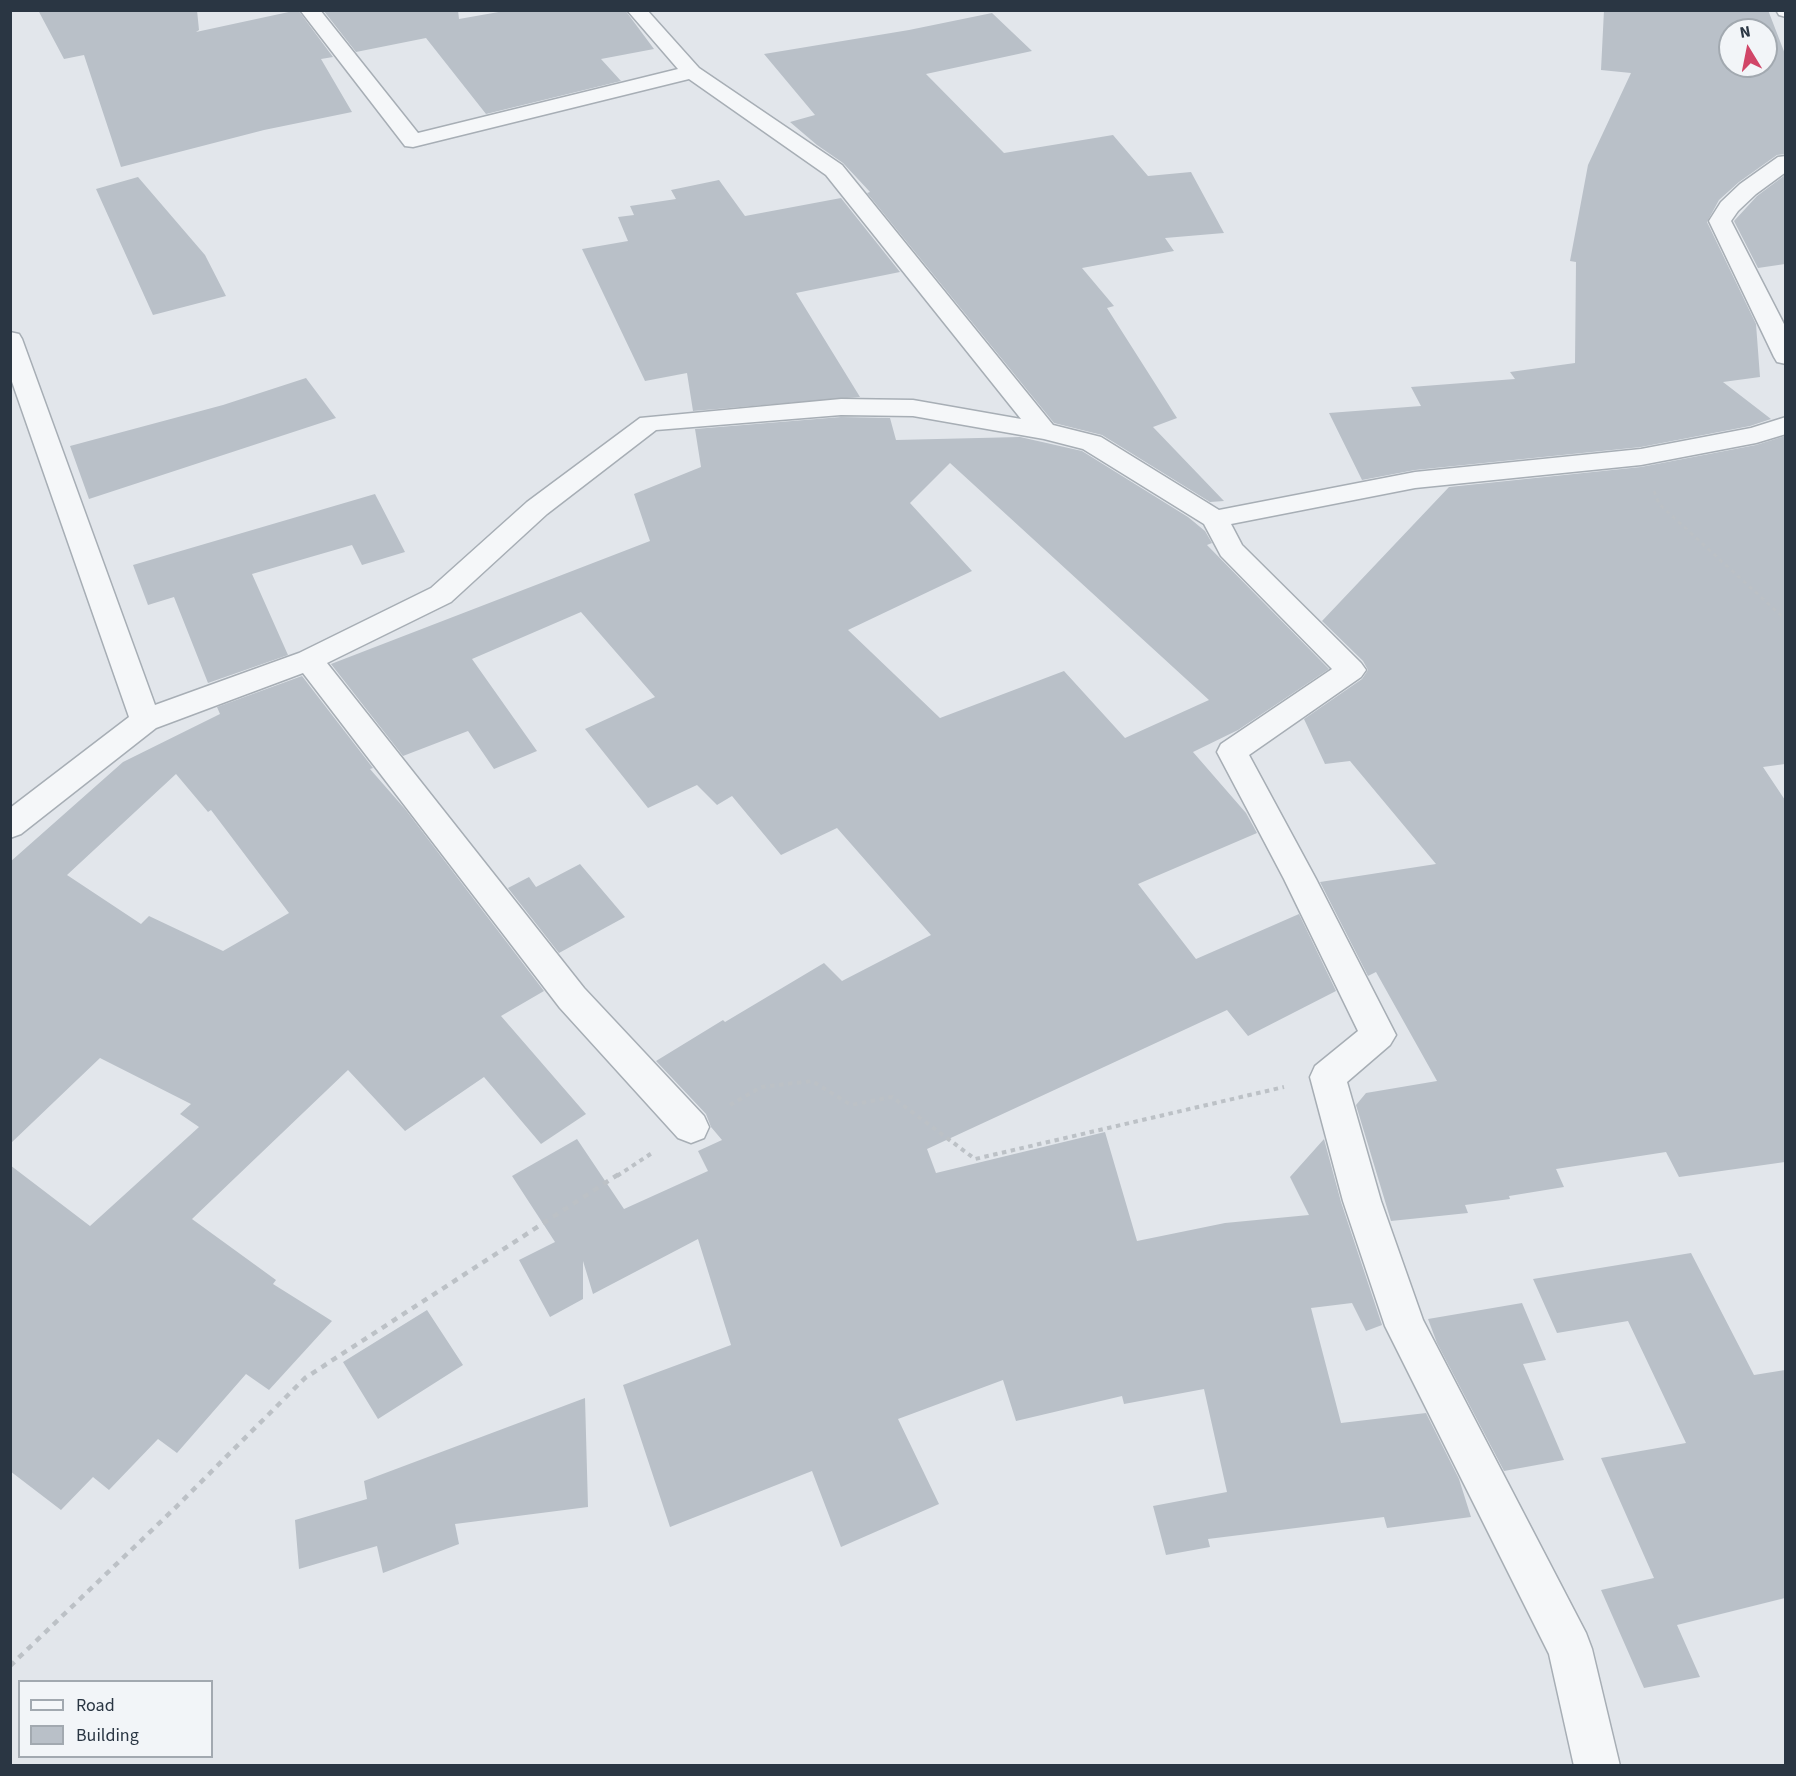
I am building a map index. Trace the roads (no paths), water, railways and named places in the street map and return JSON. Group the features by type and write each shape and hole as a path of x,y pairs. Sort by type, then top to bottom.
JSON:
{"street":[{"path":"309,10 412,141 692,72"},
{"path":"636,10 692,72 834,170 1044,431"},
{"path":"1785,162 1748,189 1729,207 1720,221 1776,333 1785,357"},
{"path":"10,339 145,720"},
{"path":"10,826 145,720 309,660 441,595 537,508 649,423 841,407 913,408 1044,431 1092,443 1215,519 1232,550 1351,670 1232,752 1300,879 1378,1035 1328,1077 1362,1201 1405,1326 1570,1649 1597,1766"},
{"path":"1215,519 1415,480 1641,457 1756,435 1785,425"},
{"path":"309,660 572,998 691,1127"}]}
